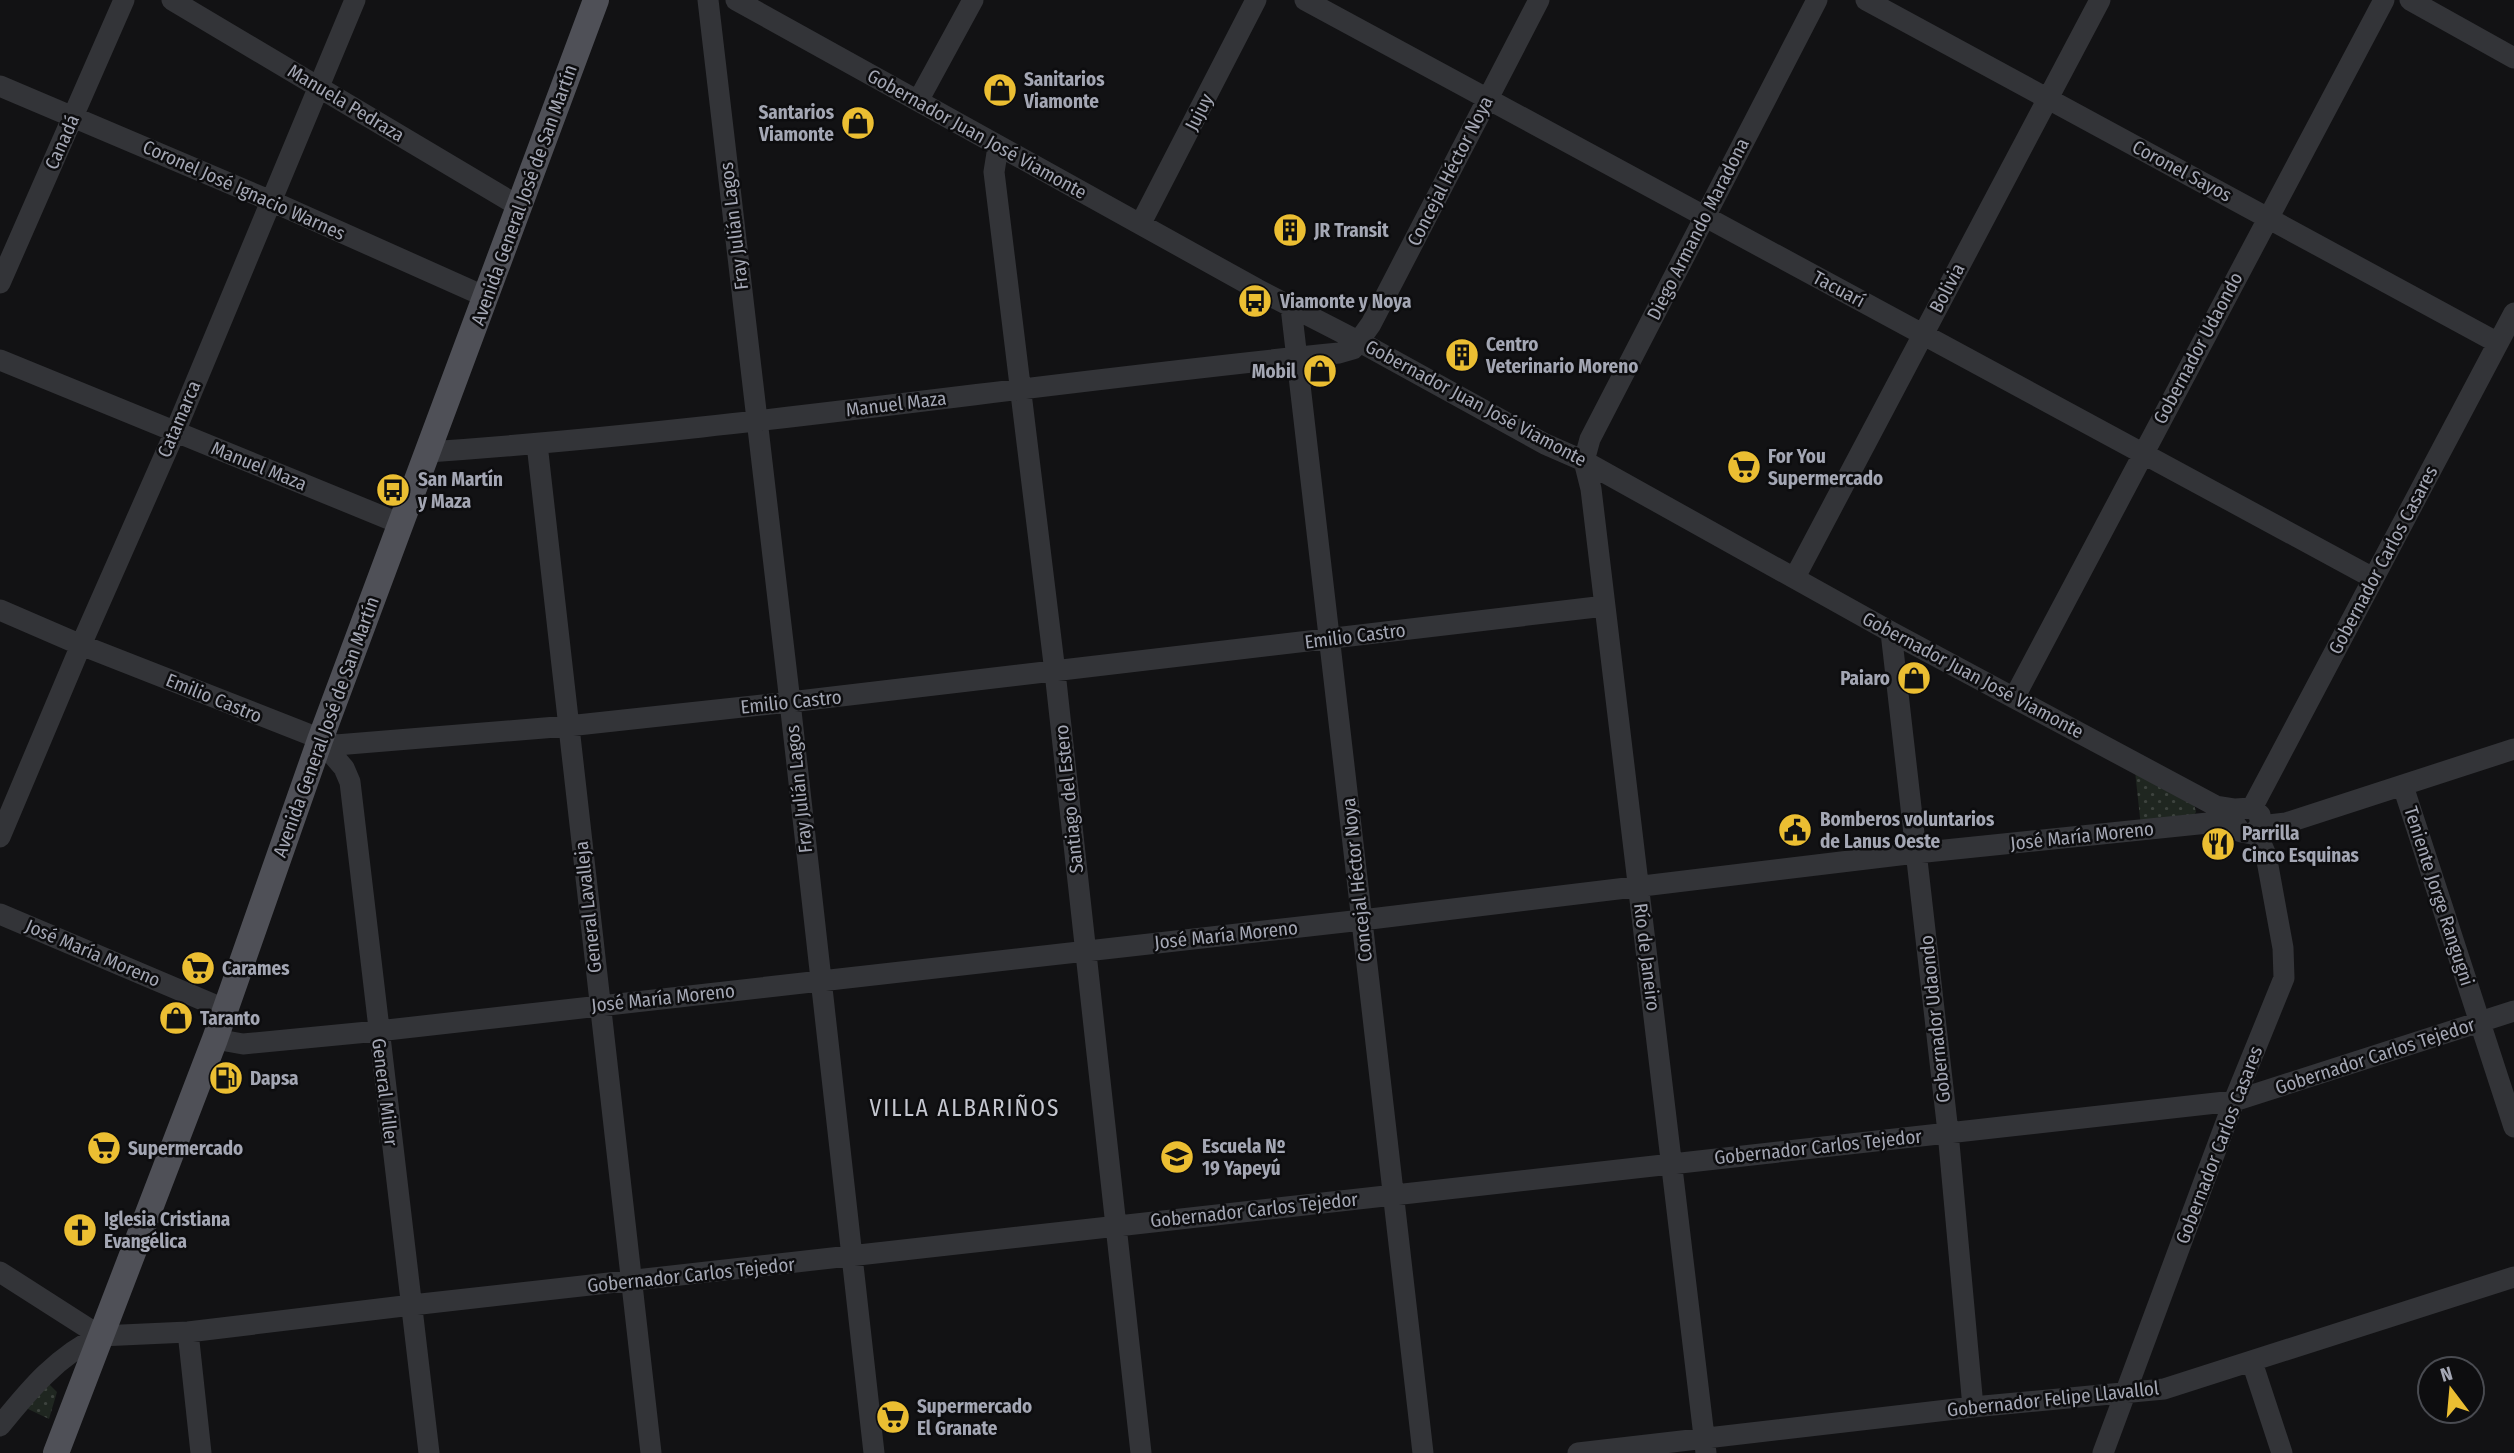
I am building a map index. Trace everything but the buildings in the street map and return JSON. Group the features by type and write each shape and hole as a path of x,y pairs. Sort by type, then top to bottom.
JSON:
{"main road":[{"name":"Avenida General José de San Martín","path":"57,1453 215,1038 320,740 596,0"}],"street":[{"name":"Canadá","path":"0,283 124,0"},
{"name":"Manuela Pedraza","path":"172,0 520,207"},
{"name":"Catamarca","path":"0,837 355,0"},
{"name":"Fray Julián Lagos","path":"708,0 874,1453"},
{"name":"Gobernador Juan José Viamonte","path":"736,0 1291,307 1360,341 1545,444 1584,461 1891,632 2247,821"},
{"path":"918,101 973,0"},
{"name":"Jujuy","path":"1141,223 1256,0"},
{"name":"Tacuarí","path":"1305,0 2141,455 2373,578"},
{"name":"Concejal Héctor Noya","path":"1360,341 1539,0"},
{"name":"Diego Armando Maradona","path":"1584,461 1590,439 1817,0"},
{"name":"Coronel Sayos","path":"1866,0 2498,343"},
{"name":"Bolivia","path":"1795,577 2100,0"},
{"name":"Gobernador Udaondo","path":"2014,698 2384,0"},
{"path":"2410,0 2514,58"},
{"name":"Coronel José Ignacio Warnes","path":"0,86 271,201 486,297"},
{"name":"Santiago del Estero","path":"998,147 994,172 1055,672 1141,1453"},
{"name":"Concejal Héctor Noya","path":"1291,307 1332,639 1392,1195 1423,1453"},
{"name":"Gobernador Carlos Casares","path":"2104,1453 2234,1101 2284,978 2283,948 2266,855 2247,821 2514,313"},
{"name":"Manuel Maza","path":"428,452 537,444 757,421 1339,353 1353,349 1360,341"},
{"name":"Manuel Maza","path":"0,360 401,524"},
{"name":"General Lavalleja","path":"537,444 651,1453"},
{"name":"Río de Janeiro","path":"1584,461 1591,489 1706,1445"},
{"name":"Emilio Castro","path":"0,610 81,645 336,744 568,726 790,702 1605,606"},
{"name":"Gobernador Udaondo","path":"1891,632 1948,1132 1973,1406"},
{"name":"General Miller","path":"320,740 344,768 349,782 429,1453"},
{"name":"José María Moreno","path":"215,1038 243,1044 377,1031 1362,920 1916,853 2208,823 2286,823 2514,749"},
{"name":"Teniente Jorge Rangugni","path":"2403,786 2514,1126"},
{"name":"José María Moreno","path":"0,914 224,1009"},
{"name":"Gobernador Carlos Tejedor","path":"100,1336 188,1332 2234,1101 2514,1011"},
{"path":"0,1272 100,1336"},
{"name":"Gobernador Felipe Llavallol","path":"1578,1453 1706,1445 1973,1406 2164,1389 2514,1277"},
{"path":"188,1332 201,1453"},
{"path":"0,1426 23,1397 60,1361 79,1346 100,1336"},
{"path":"2252,1362 2282,1453"}],"shaded area":[{"path":"2135,771 2194,804 2196,812 2190,820 2141,827"},
{"path":"48,1383 57,1392 49,1419 26,1408"}],"place":[{"name":"Sanitarios Viamonte","path":"1000,90"},
{"name":"Santarios Viamonte","path":"858,123"},
{"name":"JR Transit","path":"1290,230"},
{"name":"Viamonte y Noya","path":"1255,301"},
{"name":"Centro Veterinario Moreno","path":"1462,355"},
{"name":"Mobil","path":"1320,371"},
{"name":"For You Supermercado","path":"1744,467"},
{"name":"San Martín y Maza","path":"393,490"},
{"name":"Paiaro","path":"1914,678"},
{"name":"Bomberos voluntarios de Lanus Oeste","path":"1795,830"},
{"name":"Parrilla Cinco Esquinas","path":"2218,844"},
{"name":"Carames","path":"198,968"},
{"name":"Taranto","path":"176,1018"},
{"name":"Dapsa","path":"226,1078"},
{"name":"Supermercado","path":"104,1148"},
{"name":"Escuela Nº 19 Yapeyú","path":"1177,1157"},
{"name":"Iglesia Cristiana Evangélica","path":"80,1230"},
{"name":"Supermercado El Granate","path":"893,1417"}],"district":[{"name":"VILLA ALBARIÑOS","path":"965,1108"}]}
